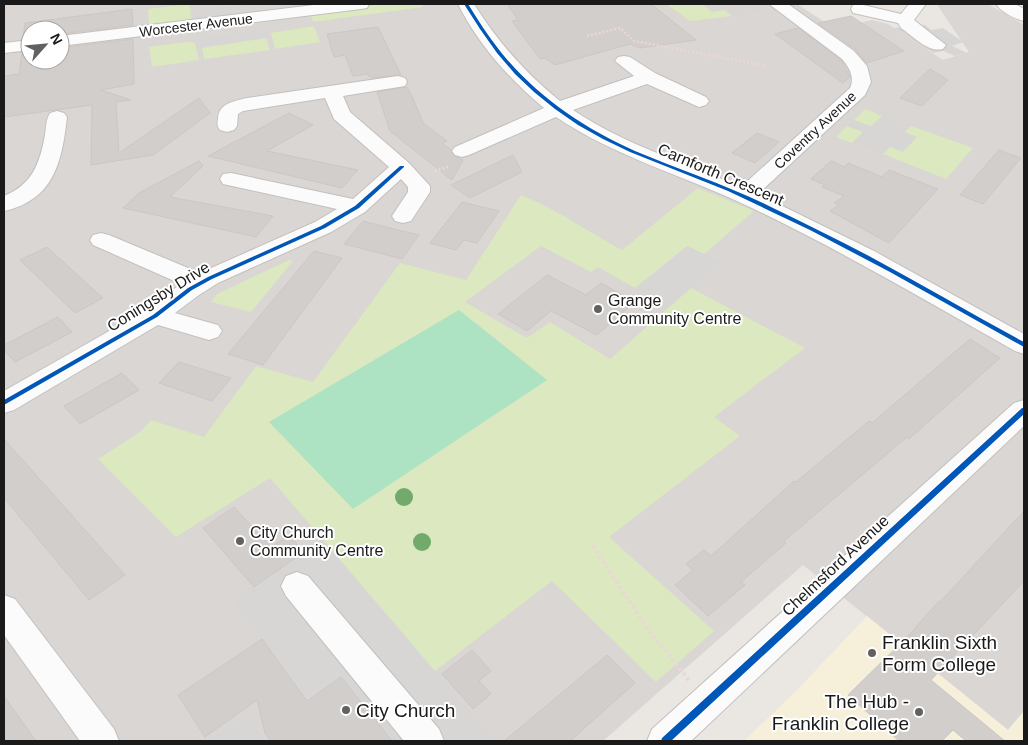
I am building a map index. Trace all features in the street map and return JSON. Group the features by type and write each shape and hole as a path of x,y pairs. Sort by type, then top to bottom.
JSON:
{"street":[{"name":"Worcester Avenue","path":"70,41 193,31 361,4"},
{"name":"Carnforth Crescent","path":"466,4 482,31 504,61 523,81 556,109 612,142 744,196 855,251 1024,344"},
{"name":"Coventry Avenue","path":"744,196 858,91 862,82 858,66 848,55 777,4"},
{"path":"905,20 918,4"},
{"path":"1004,4 1024,16"},
{"path":"859,9 905,20 907,24 937,46"},
{"path":"70,53 193,31 311,22"},
{"path":"4,48 20,46"},
{"path":"624,61 648,77 700,101"},
{"path":"462,151 556,109 648,77"},
{"path":"227,126 228,112 236,107 398,82"},
{"path":"331,91 341,115 405,171 419,186 419,192 404,216"},
{"path":"4,204 27,194 39,183 49,166 57,118"},
{"name":"Coningsby Drive","path":"4,403 155,316 201,283 244,261 323,227 356,207 405,171"},
{"path":"231,179 356,207"},
{"name":"Coningsby Drive","path":"101,240 201,283"},
{"name":"Coningsby Drive","path":"155,316 209,331"},
{"name":"Chelmsford Avenue","path":"665,741 1024,410"},
{"path":"297,586 426,741"},
{"path":"4,610 101,741"}],"path":[{"path":"569,4 578,4"},
{"path":"587,36 620,28 634,41 767,66"},
{"path":"405,171 442,170 470,156 462,151"},
{"path":"593,546 649,631 707,702"}],"shaded area":[{"path":"4,4 797,4 835,29 872,20 888,24 943,60 969,52 938,6 939,4 988,4 1024,25 1024,711 1008,730 803,565 603,741 4,741"},
{"path":"258,4 259,10 196,18 195,11"},
{"path":"702,4 754,4 762,11 732,16 725,10 712,12"},
{"path":"925,25 931,30 943,28 963,42 952,46 967,53 955,56 943,51 933,53 894,28"},
{"path":"266,30 267,37 201,46 200,39"},
{"path":"882,116 911,126 906,132 917,137 903,152 890,147 883,154 852,143 862,132 847,126 854,120 871,126"},
{"path":"687,246 721,262 668,306 635,288"},
{"path":"323,539 496,741 392,741 341,677 315,696 298,703 293,677 232,600"},
{"name":"Franklin Sixth Form College","path":"867,616 1008,730 1024,711 1024,741 744,741 798,689"},
{"path":"248,714 265,741 209,741"}],"green space":[{"path":"190,4 191,20 149,25 148,9"},
{"path":"383,4 421,4 423,7 313,22 311,16 220,28 219,25"},
{"path":"666,4 702,4 712,12 725,10 732,16 690,21"},
{"path":"314,26 320,42 275,49 271,33"},
{"path":"266,38 270,50 204,59 202,48"},
{"path":"186,42 195,43 199,60 152,67 149,47"},
{"path":"865,109 882,116 871,126 854,120"},
{"path":"847,126 863,132 852,143 836,137"},
{"path":"911,126 973,148 946,179 883,154 890,147 903,152 917,137 905,132"},
{"path":"698,188 754,211 704,254 687,246 635,288 598,267 591,272 541,246 465,302 527,338 550,322 610,359 691,288 805,348 714,417 740,436 609,537 714,631 656,682 552,581 435,671 270,478 176,537 98,459 140,432 151,420 204,437 256,366 313,382 400,263 466,280 521,195 560,214 622,250"},
{"path":"289,260 293,261 251,312 211,302 217,294"},
{"path":"459,310 547,380 353,509 269,422"}],"building":[{"path":"507,4 651,4 696,40 640,48 630,44 555,65 545,58 540,59 512,21 518,20"},
{"path":"132,9 133,25 70,33 70,20 48,20"},
{"path":"851,16 904,51 867,63 855,49 818,23"},
{"path":"378,27 401,75 372,78 367,74 353,76 345,55 334,57 327,34"},
{"path":"798,28 841,60 850,77 843,83 775,34"},
{"path":"133,39 134,84 101,90 131,100 116,102 119,153 199,98 210,113 153,155 91,165 92,105 4,117 4,76 19,74 20,67 20,70 70,70 70,47"},
{"path":"930,69 948,80 922,106 900,98"},
{"path":"407,87 423,123 447,141 442,143 451,150 454,156 463,160 452,180 390,131 377,92"},
{"path":"289,113 313,125 267,151 358,170 342,188 208,156"},
{"path":"757,133 779,142 755,163 732,153"},
{"path":"999,150 1021,158 983,204 960,195"},
{"path":"513,155 522,172 470,198 451,185"},
{"path":"199,161 203,166 170,197 273,216 256,237 123,208 139,193"},
{"path":"831,161 845,167 848,163 882,177 889,170 938,189 889,243 830,211 839,205 834,203 844,196 822,187 825,185 811,179"},
{"path":"462,202 499,211 477,243 464,240 456,250 430,243"},
{"path":"363,221 419,235 402,259 344,244"},
{"path":"47,247 103,298 75,313 20,260"},
{"path":"314,251 342,258 263,365 228,354"},
{"path":"547,275 586,295 601,283 635,302 597,335 551,311 527,331 498,314"},
{"path":"58,317 72,332 15,362 4,350 4,345"},
{"path":"970,339 1000,358 909,439 907,437 784,541 786,543 741,582 745,585 708,616 675,585 693,570 686,564 704,550 711,556 794,481 796,482 869,421 872,423"},
{"path":"179,362 231,378 212,401 159,383"},
{"path":"122,373 139,390 80,424 64,406"},
{"path":"4,439 125,575 89,600 4,498"},
{"name":"City Church Community Centre","path":"234,507 271,547 289,535 304,552 254,587 203,528"},
{"path":"1024,511 1024,581 931,680 1005,741 966,741 953,730 942,741 899,741 848,695 908,636"},
{"path":"262,639 307,701 341,677 392,741 271,741 265,733 257,700 205,737 178,695"},
{"path":"472,650 491,671 479,681 491,694 473,709 442,674"},
{"path":"607,655 635,683 570,741 504,741"},
{"path":"4,696 36,741 4,741"}],"cycle path":[{"path":"466,4 482,29 517,73 536,91 580,124 632,151 730,190 839,242 1024,345"},
{"path":"4,403 155,316 190,289 210,278 323,227 357,207 402,167"},
{"path":"665,741 1024,410"}],"place":[{"name":"Grange Community Centre","path":"598,309"},
{"name":"City Church Community Centre","path":"240,541"},
{"name":"Franklin Sixth Form College","path":"872,653"},
{"name":"City Church","path":"346,710"},
{"name":"The Hub - Franklin College","path":"919,712"}]}
